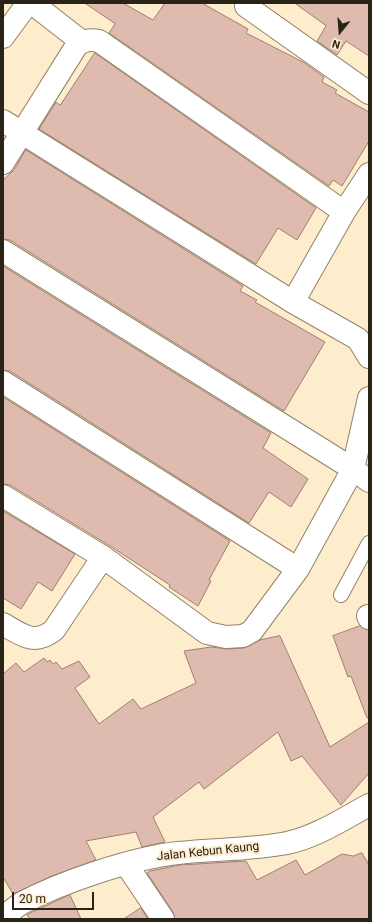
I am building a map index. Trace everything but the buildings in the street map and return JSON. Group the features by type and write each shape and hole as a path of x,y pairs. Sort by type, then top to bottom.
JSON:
{"street":[{"path":"3,36 28,3"},
{"path":"32,3 82,42"},
{"path":"246,6 369,93"},
{"path":"3,163 77,45 82,42 93,40 98,41 344,212"},
{"path":"3,121 293,302 358,339 369,357"},
{"path":"293,302 344,212 369,174"},
{"path":"3,251 361,475"},
{"path":"3,382 298,569"},
{"path":"3,496 103,557 197,627 217,636 243,636 252,631 298,569 361,475 369,398"},
{"path":"3,624 21,635 34,639 45,638 54,630 103,557"},
{"name":"Jalan Kebun Kaung","path":"3,918 21,904 55,888 126,864 176,853 244,849 287,843 314,835 369,805"},
{"path":"126,864 163,919"}],"lane":[{"path":"341,596 369,543"}]}
